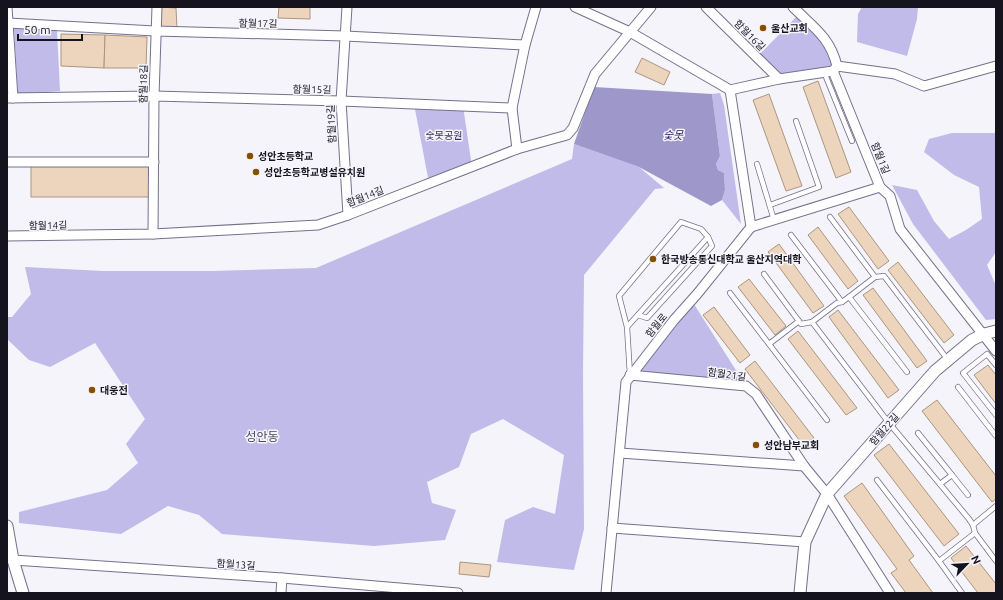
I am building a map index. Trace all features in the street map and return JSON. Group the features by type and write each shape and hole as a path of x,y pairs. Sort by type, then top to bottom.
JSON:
{"street":[{"path":"7,7 10,98"},
{"name":"함월18길","path":"153,234 155,31 157,7"},
{"name":"함월19길","path":"348,7 341,101 348,215"},
{"path":"517,149 512,108 525,46 536,7"},
{"path":"575,7 630,32 730,90 779,79 831,70 895,74 924,86 996,66"},
{"name":"함월14길","path":"7,236 153,234 318,225 348,215 517,149 567,135 573,128 595,74 652,7"},
{"name":"함월16길","path":"706,7 779,79"},
{"name":"함월1길","path":"793,7 825,38 834,54 831,70 880,187 890,196 900,229 996,351"},
{"name":"함월17길","path":"8,23 155,31 345,36 525,46"},
{"path":"730,90 751,227 880,187"},
{"name":"함월15길","path":"10,98 154,96 341,101 512,108"},
{"path":"7,162 154,162"},
{"name":"함월로","path":"606,593 626,382 674,320 698,293 751,227"},
{"name":"함월22길","path":"800,593 805,542 827,494 935,371 972,340 984,334 996,331"},
{"name":"함월21길","path":"630,375 746,386 756,394 804,466 827,494 890,593"},
{"path":"620,453 804,466"},
{"path":"7,526 13,560 23,593"},
{"path":"612,528 805,542"},
{"name":"함월13길","path":"13,560 282,578 458,593"},
{"path":"281,593 282,578"}],"lane":[{"path":"831,70 852,141"},
{"path":"770,205 819,187 796,121"},
{"path":"757,164 774,220"},
{"path":"830,217 875,277"},
{"path":"630,375 627,327 619,296 681,222 701,228 708,237 712,246 647,318 638,315"},
{"path":"791,235 842,302"},
{"path":"627,327 708,237"},
{"path":"764,274 801,324 812,322 875,277 884,276 948,360"},
{"path":"730,293 827,420"},
{"path":"849,297 907,372"},
{"path":"769,344 799,321"},
{"path":"812,322 889,423 973,525 974,533 996,561"},
{"path":"996,365 987,354 963,373 996,415"},
{"path":"958,387 996,436"},
{"path":"918,433 968,495"},
{"path":"940,484 952,475"},
{"path":"877,480 962,593"},
{"path":"973,525 996,506"},
{"path":"938,560 974,533"}],"green space":[{"path":"862,7 918,7 917,19 907,56 857,42 858,14"},
{"path":"800,13 825,38 837,66 779,79 757,57"},
{"path":"14,28 57,31 60,91 18,94"},
{"path":"720,93 724,105 741,224 722,200 725,190 724,173 718,170 716,164 720,156 712,94"},
{"name":"숯못공원","path":"414,104 463,106 472,167 429,183"},
{"path":"952,133 996,133 996,252 987,265 996,286 996,319 986,320 913,224 892,185 917,190 934,221 949,239 982,219 979,187 954,175 924,152 929,139"},
{"path":"574,144 639,167 664,188 655,189 584,275 584,529 574,570 497,562 505,520 533,507 555,514 564,455 503,419 471,434 459,467 427,482 432,503 456,510 445,540 374,546 222,534 199,515 168,506 121,534 19,523 19,512 107,490 138,463 126,444 145,419 95,343 50,367 29,360 7,339 7,317 12,317 31,294 25,267 103,271 212,271 316,268 572,159"},
{"path":"692,301 746,386 630,375"}],"water":[{"name":"숯못","path":"594,87 712,94 720,156 716,164 718,170 724,173 725,190 722,200 711,206 639,167 574,144"}],"building":[{"path":"159,7 176,8 177,29 159,28"},
{"path":"279,7 310,7 310,19 278,18"},
{"path":"61,34 105,35 104,68 61,66"},
{"path":"105,35 147,37 146,68 104,68"},
{"path":"642,58 670,72 664,85 635,72"},
{"path":"818,81 851,172 836,178 803,87"},
{"path":"769,94 802,186 786,191 753,100"},
{"path":"31,166 150,166 150,197 31,197"},
{"path":"849,207 889,261 878,269 838,214"},
{"path":"818,227 858,281 848,289 808,235"},
{"path":"779,244 824,306 813,313 768,252"},
{"path":"898,262 954,335 944,343 888,270"},
{"path":"749,279 786,326 775,335 738,287"},
{"path":"873,288 927,361 917,368 863,295"},
{"path":"714,307 750,355 740,363 703,315"},
{"path":"838,310 899,390 888,398 829,317"},
{"path":"798,331 857,408 846,415 788,339"},
{"path":"755,361 814,438 803,445 745,369"},
{"path":"988,365 996,375 996,404 974,375"},
{"path":"937,400 996,476 996,499 992,502 922,411"},
{"path":"889,444 959,534 944,546 874,455"},
{"path":"862,483 914,556 909,560 933,593 906,593 891,573 897,569 844,496"},
{"path":"966,546 996,584 996,593 978,593 951,558"},
{"path":"460,562 491,565 489,577 459,574"}],"place":[{"name":"울산교회","path":"763,28"},
{"name":"성안초등학교","path":"250,156"},
{"name":"성안초등학교병설유치원","path":"256,172"},
{"name":"한국방송통신대학교 울산지역대학","path":"653,259"},
{"name":"대웅전","path":"92,390"},
{"name":"성안남부교회","path":"756,445"}],"district":[{"name":"성안동","path":"262,437"}]}
